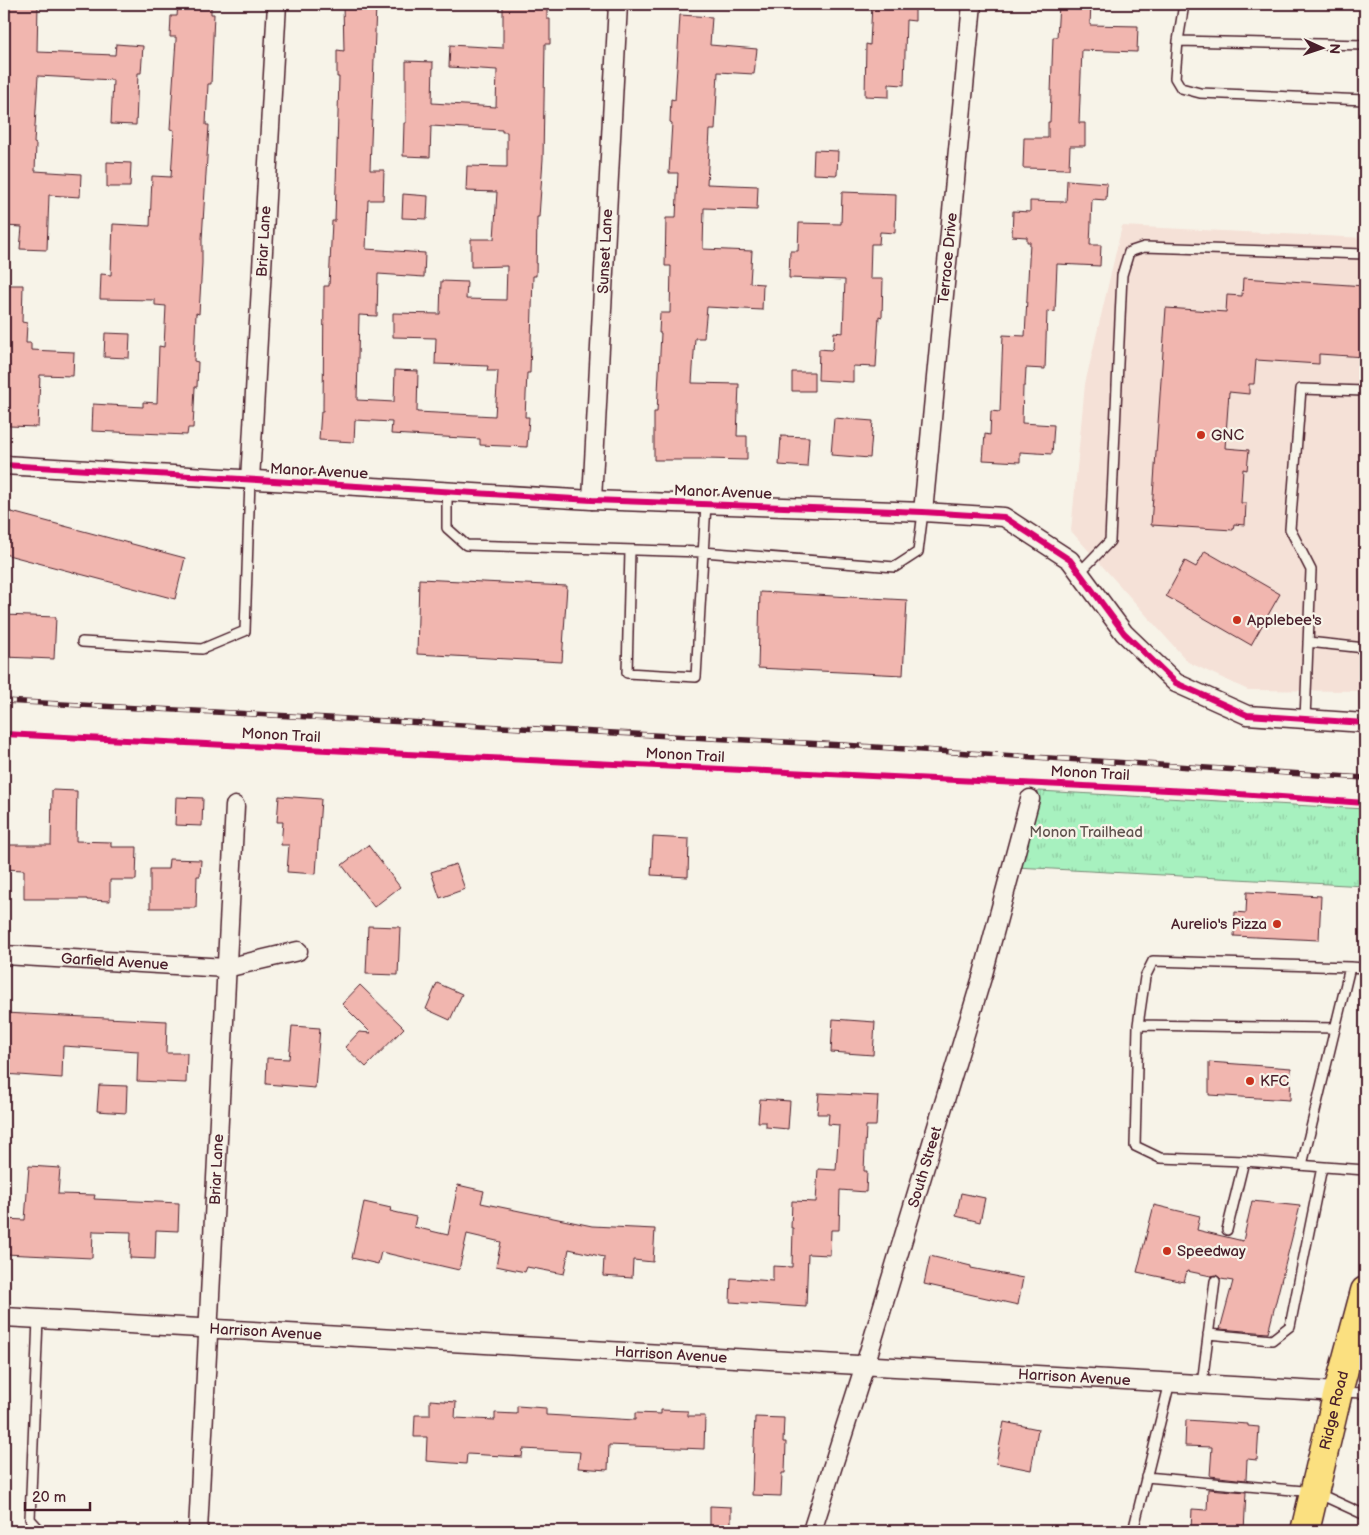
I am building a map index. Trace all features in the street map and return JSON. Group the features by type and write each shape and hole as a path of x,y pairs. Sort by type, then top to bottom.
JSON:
{"main road":[{"name":"Ridge Road","path":"1305,1531 1338,1392 1365,1294"}],"street":[{"name":"Briar Lane","path":"250,480 276,4"},
{"name":"Sunset Lane","path":"592,500 618,4"},
{"name":"Terrace Drive","path":"924,512 972,4"},
{"name":"Manor Avenue","path":"4,465 592,500 924,512 1004,517 1070,560 1124,632 1176,682 1247,715 1365,723"},
{"name":"South Street","path":"812,1531 865,1365 984,974 1030,800"},
{"name":"Briar Lane","path":"198,1531 235,806"},
{"name":"Garfield Avenue","path":"4,955 226,968 298,951"},
{"name":"Harrison Avenue","path":"4,1317 1338,1392"}],"lane":[{"path":"1184,4 1175,78 1181,88 1200,93 1365,100"},
{"path":"1178,41 1365,44"},
{"path":"1079,573 1110,540 1122,275 1129,252 1144,247 1365,254"},
{"path":"1305,719 1310,570 1290,529 1301,389 1365,391"},
{"path":"82,642 202,649 245,631 250,480"},
{"path":"447,491 446,528 466,545 703,552 895,567 918,552 924,512"},
{"path":"630,550 626,673 696,677 706,504"},
{"path":"1308,642 1365,648"},
{"path":"1365,968 1153,961 1145,976 1138,1025 1135,1146 1160,1158 1244,1161 1365,1170"},
{"path":"1302,1165 1350,968"},
{"path":"1138,1025 1335,1028"},
{"path":"1228,1230 1244,1161"},
{"path":"1208,1334 1272,1340 1290,1326 1322,1167"},
{"path":"1202,1384 1215,1281"},
{"path":"38,1319 30,1519 42,1531"},
{"path":"1133,1531 1170,1382"},
{"path":"1338,1392 1365,1393"},
{"path":"1146,1477 1315,1492 1365,1515"}],"shaded area":[{"path":"1122,226 1365,238 1365,691 1248,690 1188,662 1071,531 1085,384"}],"green space":[{"path":"1219,4 1365,4 1365,8"},
{"name":"Monon Trailhead","path":"1039,791 1365,809 1365,886 1016,867"}],"building":[{"path":"4,4 38,4 37,52 115,55 116,44 143,46 141,73 138,73 136,125 111,124 113,80 38,76 34,143 36,144 35,171 81,174 80,197 49,195 47,250 20,249 22,227 4,226"},
{"path":"178,4 211,4 211,14 214,14 211,84 208,84 206,125 209,125 199,314 196,313 194,361 198,362 193,428 188,428 187,435 92,431 93,404 143,407 143,402 157,403 159,346 164,347 166,306 155,305 155,300 100,299 101,274 111,275 113,224 150,226 152,176 171,177 174,130 170,129 176,37 170,37 171,16 177,16"},
{"path":"343,4 376,4 370,170 384,170 383,200 368,200 366,249 425,253 424,277 378,274 377,316 359,315 357,400 394,402 395,370 418,371 417,412 495,416 498,371 487,371 488,366 435,364 436,338 393,337 393,313 440,314 441,281 467,282 466,299 506,300 507,266 471,267 471,239 494,239 497,192 466,191 467,166 507,167 507,132 502,132 502,130 431,126 430,157 403,156 404,123 406,123 406,61 433,62 432,103 496,107 497,70 449,67 450,45 503,48 503,4 547,4 547,19 550,19 550,44 545,44 543,159 539,217 537,217 536,276 533,276 530,373 527,373 525,417 529,417 527,447 480,445 480,439 391,434 392,422 355,420 354,442 319,440 321,411 323,411 324,286 329,286 332,221 335,221 339,77 337,77 337,50 344,51"},
{"path":"872,4 915,4 915,21 906,20 904,85 889,84 889,97 865,96 866,44 870,45"},
{"path":"1059,4 1091,4 1090,25 1138,26 1137,52 1082,50 1079,123 1085,123 1085,146 1070,146 1069,169 1023,168 1024,138 1048,138 1053,37 1057,37"},
{"path":"680,15 712,17 710,45 757,49 754,74 718,72 715,130 710,130 707,184 758,186 757,210 704,208 703,249 752,251 750,283 763,284 762,310 707,307 704,338 695,338 692,383 739,384 737,436 747,436 747,460 654,460 654,412 657,412 661,333 659,333 660,313 670,313 671,266 665,266 666,218 676,218 678,173 669,173 672,123 670,122 671,99 675,100"},
{"path":"814,150 838,151 837,175 813,174"},
{"path":"107,162 131,163 130,187 107,187"},
{"path":"1067,180 1107,183 1106,200 1092,199 1090,245 1101,245 1100,266 1057,264 1055,312 1047,311 1045,369 1026,368 1025,386 1023,386 1022,423 1054,425 1052,454 1020,452 1020,462 983,460 985,434 990,435 991,411 1000,412 1003,335 1025,336 1030,242 1027,242 1027,237 1012,236 1013,211 1030,212 1030,201 1066,202"},
{"path":"842,192 896,194 895,233 880,232 879,244 871,244 870,279 883,279 882,317 879,316 876,367 853,366 853,382 818,380 819,349 831,350 833,348 834,332 843,333 845,280 789,278 790,251 798,251 799,223 841,224"},
{"path":"403,194 428,196 427,219 402,218"},
{"path":"1243,278 1365,286 1365,357 1319,354 1319,364 1256,360 1254,384 1249,384 1249,394 1229,392 1225,448 1249,450 1247,470 1243,469 1241,503 1246,503 1245,525 1234,524 1233,530 1151,525 1166,308 1226,312 1227,295 1242,296"},
{"path":"4,285 23,285 22,322 27,323 26,343 31,343 31,350 74,352 73,376 40,375 38,427 9,426 9,405 4,405"},
{"path":"105,333 130,334 129,358 104,357"},
{"path":"792,372 814,372 814,391 792,391"},
{"path":"834,418 873,421 870,458 831,455"},
{"path":"781,436 809,437 807,467 779,465"},
{"path":"4,510 185,558 175,599 4,554"},
{"name":"Applebee's","path":"1205,551 1280,594 1251,645 1166,596 1185,561 1196,567"},
{"path":"419,579 567,586 562,662 417,654"},
{"path":"760,592 907,600 903,675 758,668"},
{"path":"4,615 56,617 54,659 4,657"},
{"path":"52,790 77,791 76,841 111,842 111,847 137,847 136,880 110,880 110,901 24,899 24,870 4,869 4,845 51,845"},
{"path":"279,796 321,799 316,874 287,872 289,845 281,845 283,822 277,822"},
{"path":"176,797 203,798 202,826 175,825"},
{"path":"653,837 689,839 688,877 651,875"},
{"path":"368,845 400,887 374,907 342,865"},
{"path":"169,859 201,860 200,876 197,876 196,908 150,908 150,869 168,869"},
{"path":"456,864 465,889 440,898 431,872"},
{"name":"Aurelio's Pizza","path":"1247,892 1321,896 1319,940 1234,936 1235,912 1246,913"},
{"path":"368,926 400,927 398,975 366,974"},
{"path":"437,983 462,994 450,1020 426,1009"},
{"path":"360,985 404,1028 366,1067 345,1047 359,1032 371,1033 342,1004"},
{"path":"4,1013 167,1021 166,1053 187,1053 186,1083 137,1081 138,1051 63,1046 62,1078 4,1074"},
{"path":"833,1019 875,1022 873,1055 831,1052"},
{"path":"292,1026 320,1028 315,1088 266,1084 267,1058 289,1059"},
{"name":"KFC","path":"1209,1062 1291,1068 1290,1100 1209,1095"},
{"path":"99,1085 127,1086 126,1113 97,1111"},
{"path":"819,1093 878,1096 876,1126 866,1126 864,1171 867,1171 866,1192 840,1190 839,1230 831,1230 830,1255 808,1254 806,1307 730,1302 731,1278 773,1281 773,1266 792,1267 792,1201 816,1202 818,1169 836,1170 839,1125 828,1124 829,1114 817,1114"},
{"path":"760,1099 790,1101 788,1129 766,1127 766,1122 758,1122"},
{"path":"29,1166 60,1168 58,1194 95,1195 94,1199 179,1203 178,1231 156,1230 155,1259 130,1258 131,1232 93,1231 92,1258 4,1254 4,1219 25,1220"},
{"path":"458,1185 484,1191 481,1203 592,1226 655,1229 653,1262 633,1260 632,1278 603,1276 604,1257 569,1249 564,1274 527,1267 525,1272 496,1266 501,1242 467,1234 459,1270 381,1252 378,1264 352,1258 364,1202 391,1208 390,1211 416,1217 414,1227 448,1235"},
{"path":"961,1193 985,1198 980,1222 956,1216"},
{"name":"Speedway","path":"1252,1201 1300,1206 1268,1333 1220,1329 1233,1281 1221,1279 1216,1275 1211,1276 1187,1271 1184,1282 1137,1272 1154,1205 1200,1216 1197,1230 1243,1241"},
{"path":"930,1256 971,1266 971,1268 1023,1278 1018,1305 924,1284"},
{"path":"430,1400 456,1402 455,1418 495,1420 495,1413 517,1414 517,1406 546,1408 546,1415 635,1420 635,1413 661,1414 661,1410 688,1411 688,1416 705,1416 704,1449 609,1445 608,1470 578,1468 580,1452 523,1449 522,1457 467,1454 466,1464 426,1461 427,1437 414,1437 415,1415 430,1415"},
{"path":"755,1417 784,1418 783,1442 786,1442 785,1473 782,1473 781,1496 752,1495"},
{"path":"1186,1420 1248,1424 1248,1426 1259,1427 1257,1460 1247,1459 1246,1480 1210,1476 1212,1447 1185,1446"},
{"path":"1004,1422 1038,1429 1031,1470 996,1463"},
{"path":"1208,1489 1246,1492 1244,1531 1191,1531 1192,1509 1207,1510"},
{"path":"710,1506 731,1507 731,1531 710,1531"}],"railway":[{"path":"4,701 843,745 1365,778"}],"cycle path":[{"path":"4,465 592,500 923,512 1004,517 1070,560 1124,633 1176,683 1247,715 1365,723"},
{"name":"Monon Trail","path":"4,734 1210,792 1365,803"}],"place":[{"name":"GNC","path":"1201,435"},
{"name":"Applebee's","path":"1237,620"},
{"name":"Aurelio's Pizza","path":"1277,924"},
{"name":"KFC","path":"1250,1081"},
{"name":"Speedway","path":"1167,1251"}]}
